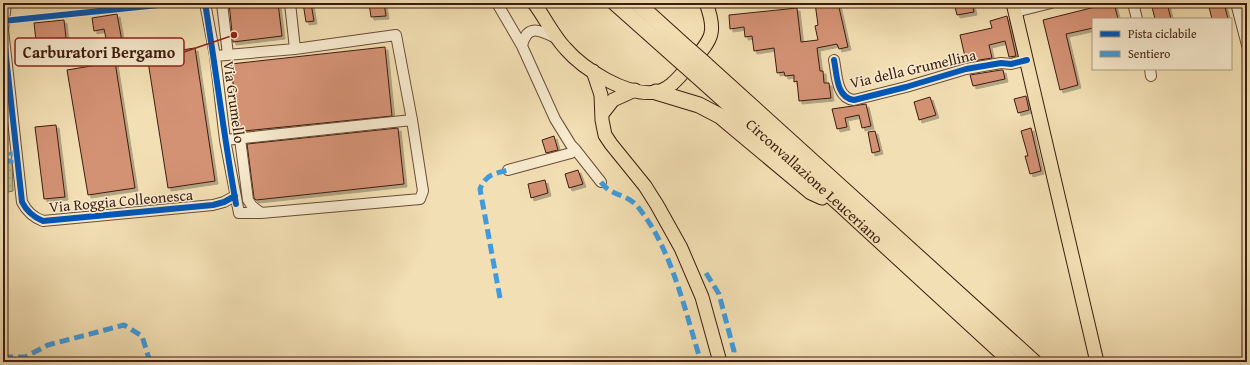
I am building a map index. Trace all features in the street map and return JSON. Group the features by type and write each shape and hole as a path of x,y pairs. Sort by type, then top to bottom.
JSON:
{"highway":[{"name":"Circonvallazione Leuceriano","path":"615,3 684,55 1034,362"},
{"name":"Circonvallazione Leuceriano","path":"637,3 684,55"},
{"name":"Circonvallazione Leuceriano","path":"701,70 841,206 1012,362"},
{"path":"656,92 699,105 720,116 811,192 841,206"},
{"path":"1013,342 1028,347 1044,362"}],"main road":[{"path":"534,3 565,49 592,71 618,85 642,92 656,92 665,89 679,78 705,47 712,34 711,16 706,3"},
{"path":"1014,7 1097,362"},
{"path":"592,71 601,95 603,128 605,135 645,186 681,248 702,297 720,362"},
{"path":"602,114 613,100 634,90"}],"street":[{"name":"Via Roggia Colleonesca","path":"6,3 3,30 22,202 26,210 34,218 43,221 197,207 235,200"},
{"name":"Via Grumello","path":"205,3 235,200"},
{"path":"222,3 228,55"},
{"path":"290,3 295,49"},
{"path":"498,3 522,46 555,119 571,145 601,182"},
{"path":"1014,7 1051,3"},
{"path":"1133,3 1137,18"},
{"path":"1236,3 1247,45"},
{"path":"522,46 524,36 535,30 541,30 558,39"},
{"path":"214,56 295,49 396,35 412,120 423,191 420,198 261,213 239,213 235,200"},
{"name":"Via della Grumellina","path":"834,60 840,92 848,99 854,100 966,70 1001,63 1011,64 1027,60"},
{"path":"226,140 412,120"},
{"path":"240,139 248,200 252,206 261,213"},
{"path":"508,170 571,154 575,149"}],"green space":[{"path":"3,161 12,161 13,191 3,193"}],"building":[{"path":"229,3 278,3 282,36 233,42"},
{"path":"303,3 311,3 314,21 306,22"},
{"path":"369,3 384,3 386,16 371,17"},
{"path":"815,3 822,3 823,5 838,3 848,47 839,49 837,44 817,48 820,71 823,71 824,83 829,83 831,98 799,101 797,81 794,82 794,75 785,76 784,72 777,73 774,48 754,51 752,36 745,37 744,27 730,29 729,15 797,8 801,42 818,40 815,26 818,25"},
{"path":"954,3 972,3 974,12 957,15"},
{"path":"1111,3 1114,3 1118,18 1092,18 1092,28 1066,34 1078,85 1060,90 1043,20"},
{"path":"1151,3 1167,3 1171,18 1155,18"},
{"path":"1208,3 1224,3 1228,18 1212,18"},
{"path":"117,14 123,47 111,49 110,42 107,43 104,29 94,31 92,18"},
{"path":"1007,16 1016,56 1009,57 1005,41 989,45 992,58 967,62 960,35 992,28 990,21"},
{"path":"64,20 66,38 36,41 34,23"},
{"path":"385,47 392,116 238,131 231,64"},
{"path":"195,48 215,181 168,188 147,55"},
{"path":"115,62 135,188 88,195 67,70"},
{"path":"1003,70 1005,79 973,86 970,75"},
{"path":"1026,96 1029,110 1018,113 1014,99"},
{"path":"930,97 936,115 919,120 914,102"},
{"path":"866,104 871,126 862,128 859,115 845,118 847,127 837,129 832,109"},
{"path":"56,125 65,197 44,199 35,127"},
{"path":"398,128 404,184 256,200 254,198 247,144"},
{"path":"1031,128 1041,171 1030,174 1025,156 1028,156 1021,131"},
{"path":"875,131 880,151 872,153 868,132"},
{"path":"554,136 558,150 546,153 542,140"},
{"path":"578,170 583,184 569,188 565,174"},
{"path":"545,180 548,193 531,198 528,184"}],"marked path":[{"path":"3,161 12,161 11,154 13,154"},
{"path":"500,298 480,189 488,177 508,170"},
{"path":"601,182 609,190 629,199 634,203 650,224 669,261 701,362"},
{"path":"706,273 719,294 734,351 733,362"},
{"path":"3,357 25,357 48,345 124,325 142,336 150,362"}],"cycle path":[{"path":"3,21 178,3"},
{"path":"205,3 236,204"},
{"path":"3,29 22,202 33,216 43,221 213,205 224,202 235,196"},
{"path":"834,60 838,84 844,95 854,100 906,87 966,69 1001,63 1011,64 1027,60"}],"place":[{"name":"Carburatori Bergamo","path":"234,35"}]}
